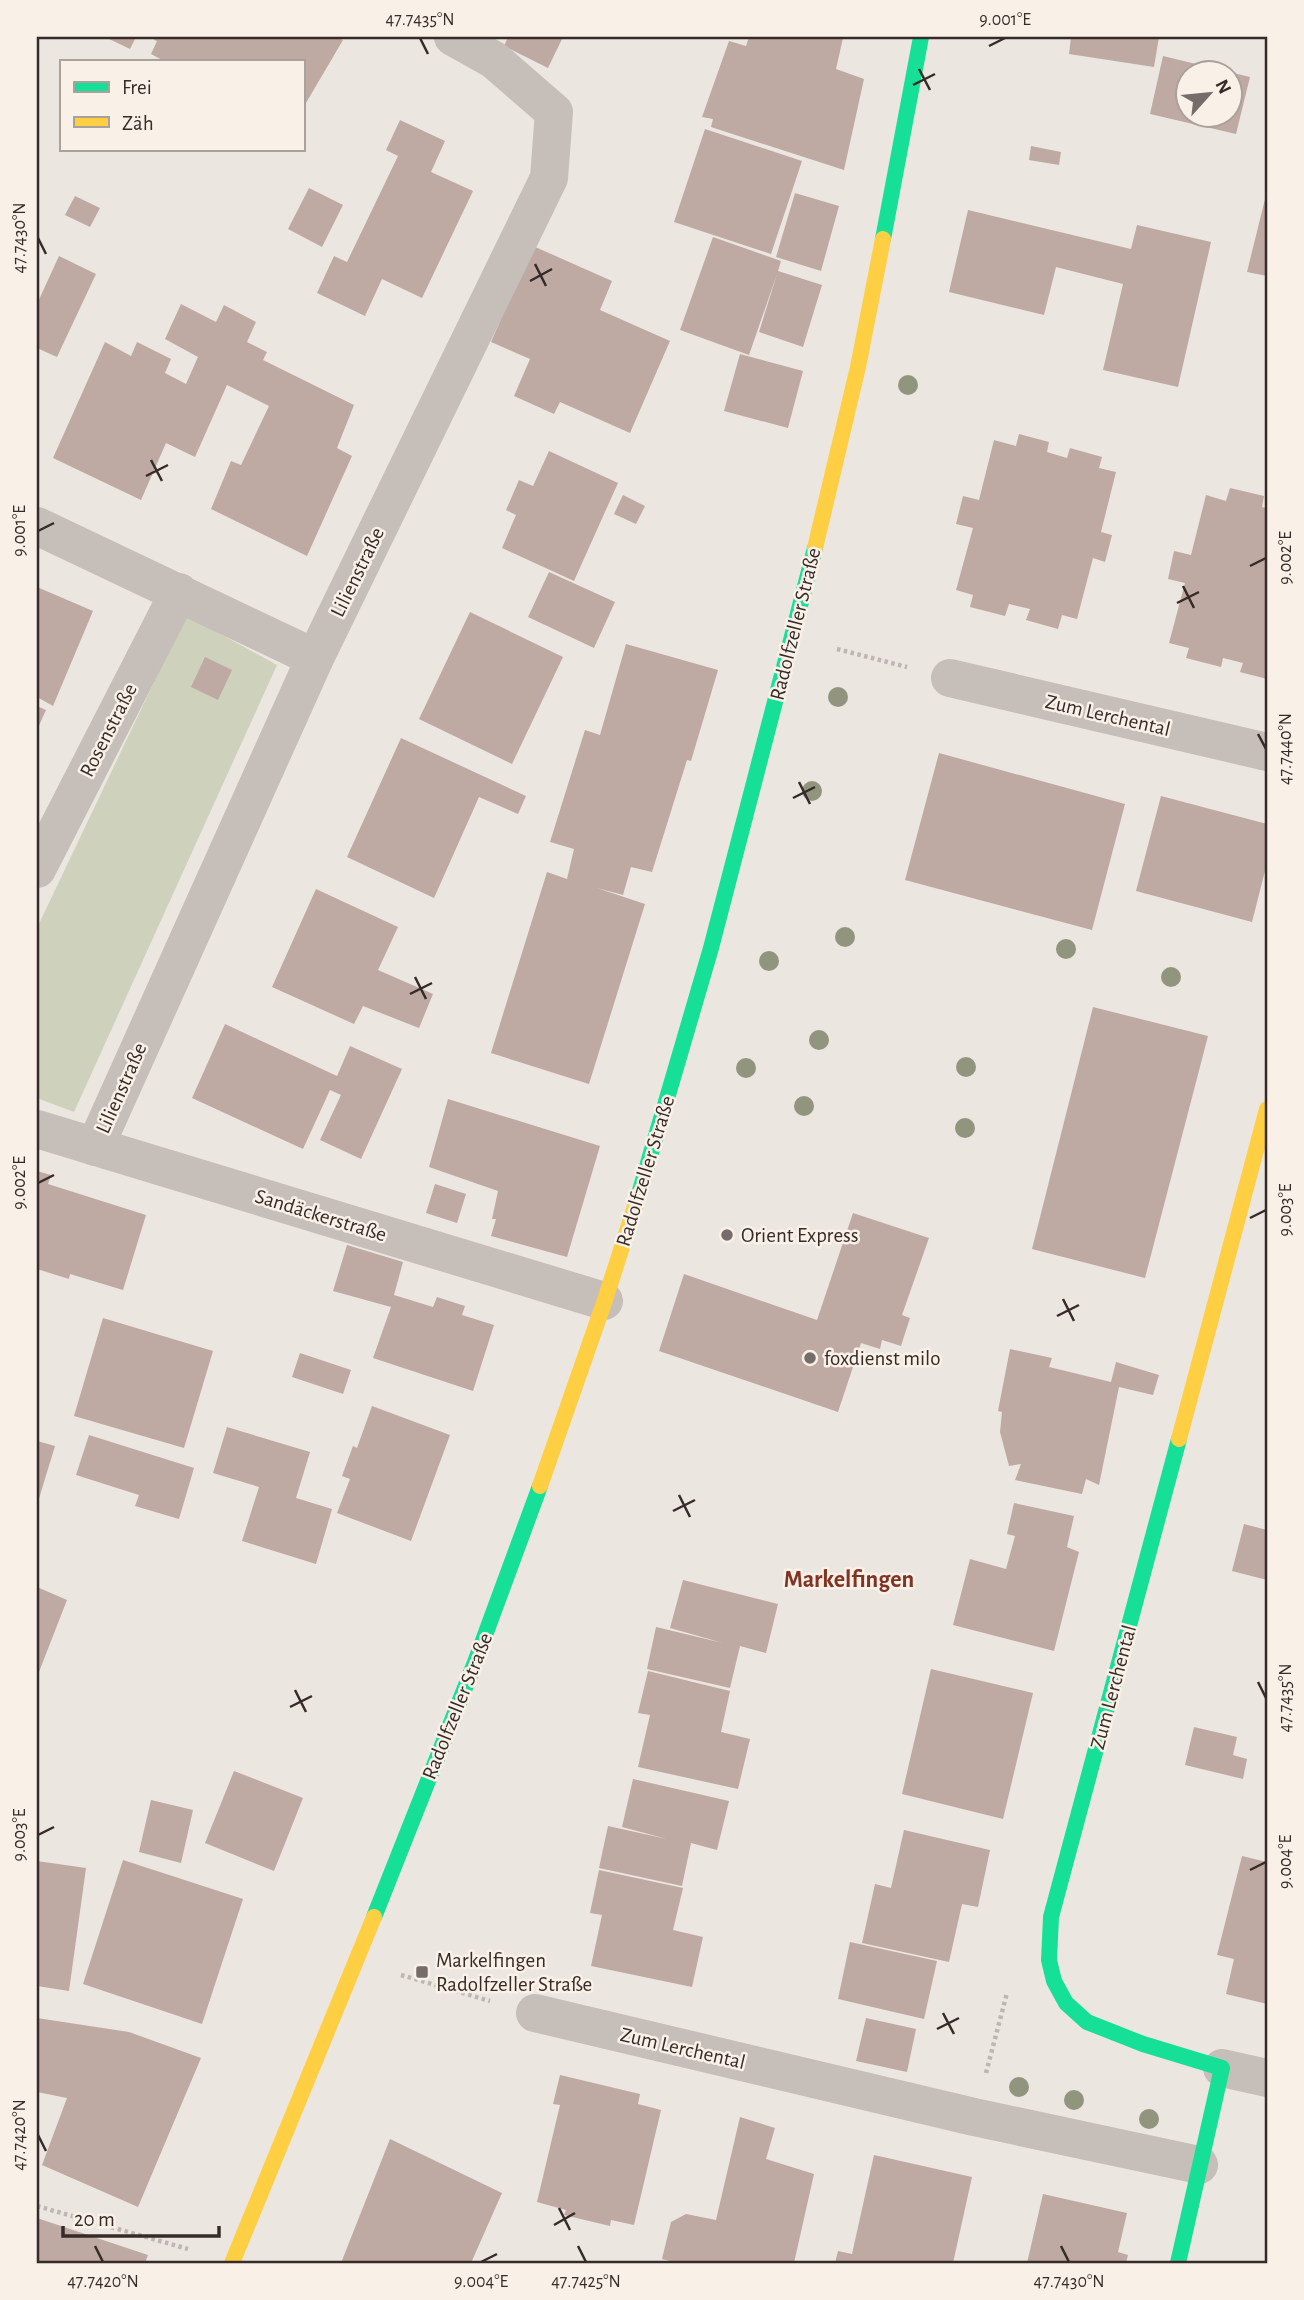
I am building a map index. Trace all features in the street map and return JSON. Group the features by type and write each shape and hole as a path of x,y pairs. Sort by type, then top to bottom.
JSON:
{"street":[{"name":"Lilienstraße","path":"95,1147 315,658 549,178 554,112 494,60 453,37"},
{"name":"Radolfzeller Straße","path":"232,2262 357,1960 494,1614 604,1301 672,1086 792,638 868,318 921,37"},
{"path":"37,526 315,658"},
{"name":"Rosenstraße","path":"37,869 179,592"},
{"name":"Zum Lerchental","path":"950,678 1267,752"},
{"name":"Zum Lerchental","path":"1222,2068 1143,2044 1087,2022 1066,2003 1054,1981 1049,1960 1051,1917 1267,1109"},
{"name":"Sandäckerstraße","path":"37,1129 604,1301"},
{"name":"Zum Lerchental","path":"535,2013 974,2117 1199,2165"},
{"path":"1178,2263 1222,2068 1267,2078"}],"path":[{"path":"792,638 950,678"},
{"path":"357,1960 431,1985 535,2013"},
{"path":"974,2117 1009,1987"},
{"path":"37,2206 232,2262"}],"green space":[{"path":"186,615 277,665 74,1112 37,1098 37,928"}],"building":[{"path":"105,37 136,37 130,49"},
{"path":"156,37 336,37 343,40 304,106 304,60 162,60 151,54 157,41 154,40"},
{"path":"508,37 563,37 548,68 504,46"},
{"path":"749,37 843,38 836,69 864,79 844,170 711,127 713,119 702,117 729,41 746,46"},
{"path":"1071,37 1159,37 1154,67 1069,54"},
{"path":"1163,56 1180,60 1174,60 1174,120 1150,114"},
{"path":"1244,76 1250,77 1244,101"},
{"path":"400,120 445,141 431,172 473,191 422,298 382,279 365,316 317,293 334,256 347,262 398,156 386,150"},
{"path":"705,129 802,161 771,254 674,222"},
{"path":"1219,130 1237,130 1236,134"},
{"path":"1031,146 1061,152 1059,165 1029,160"},
{"path":"309,188 343,205 322,247 288,229"},
{"path":"795,193 839,206 821,271 776,257"},
{"path":"1267,195 1267,276 1247,272"},
{"path":"75,196 100,208 90,227 65,215"},
{"path":"968,210 1131,249 1137,225 1211,242 1178,387 1103,370 1123,284 1056,267 1044,315 949,292"},
{"path":"713,237 781,261 778,271 822,285 803,347 759,332 777,274 749,355 680,330"},
{"path":"533,246 612,281 600,310 670,341 630,433 560,402 554,414 514,396 530,359 491,342"},
{"path":"59,256 96,274 57,357 37,348 37,304"},
{"path":"181,304 216,322 224,305 256,322 247,342 267,352 263,360 354,405 337,448 352,456 307,556 211,509 231,461 241,465 269,406 227,385 195,457 166,443 141,500 53,458 105,342 131,356 137,342 171,359 165,373 186,384 198,357 165,339"},
{"path":"740,354 803,371 788,428 724,411"},
{"path":"1019,434 1049,442 1047,452 1067,458 1070,448 1102,457 1099,468 1116,472 1101,532 1112,535 1105,562 1093,558 1077,619 1062,615 1058,629 1026,620 1030,609 1009,604 1005,616 970,607 973,595 956,590 973,528 956,524 963,496 979,500 994,440 1016,446"},
{"path":"549,451 618,483 574,581 502,548 516,515 506,510 519,480 533,486"},
{"path":"1230,488 1264,496 1262,507 1267,508 1267,679 1240,672 1243,663 1223,658 1221,667 1186,658 1189,648 1169,643 1185,583 1168,579 1174,551 1191,555 1206,495 1226,501"},
{"path":"623,495 645,506 636,524 614,514"},
{"path":"549,572 615,602 594,648 528,617"},
{"path":"37,587 93,611 53,706 37,697"},
{"path":"470,612 563,657 512,764 419,719"},
{"path":"626,644 718,670 691,761 687,760 652,872 631,867 623,895 597,888 645,904 589,1084 491,1053 547,872 567,879 574,849 550,842 585,730 600,735"},
{"path":"205,657 232,670 218,700 191,687"},
{"path":"37,706 46,710 37,730"},
{"path":"401,738 526,796 518,814 479,797 434,898 347,857"},
{"path":"939,753 1125,804 1092,930 905,880"},
{"path":"1161,796 1267,824 1267,863 1252,922 1136,891"},
{"path":"316,889 398,927 378,970 433,994 419,1028 363,1006 354,1024 272,987"},
{"path":"1093,1007 1208,1036 1145,1278 1032,1249"},
{"path":"225,1024 337,1076 350,1046 402,1069 361,1159 320,1140 341,1095 330,1090 303,1149 192,1098"},
{"path":"448,1099 600,1146 567,1257 491,1236 496,1219 492,1219 498,1191 429,1167"},
{"path":"37,1171 51,1175 48,1184 146,1215 123,1290 70,1274 69,1279 37,1269"},
{"path":"435,1184 466,1194 457,1223 426,1213"},
{"path":"853,1213 929,1238 902,1315 910,1318 901,1346 882,1340 880,1349 861,1343 838,1412 659,1351 684,1274 817,1320"},
{"path":"347,1245 403,1262 394,1295 433,1307 437,1297 465,1306 462,1315 494,1325 473,1391 373,1358 391,1307 333,1291"},
{"path":"103,1318 213,1351 184,1448 74,1416"},
{"path":"1010,1349 1052,1358 1049,1367 1111,1382 1116,1362 1159,1375 1153,1395 1119,1387 1099,1485 1086,1479 1082,1494 1015,1480 1021,1464 1009,1466 1000,1432 1002,1412 998,1411"},
{"path":"300,1353 351,1370 343,1394 292,1377"},
{"path":"372,1406 450,1435 411,1541 337,1513 350,1479 342,1476 353,1446 357,1448"},
{"path":"227,1427 310,1452 296,1498 332,1509 316,1564 242,1541 259,1487 213,1473"},
{"path":"89,1435 194,1468 179,1519 135,1506 139,1495 76,1475"},
{"path":"37,1441 55,1446 37,1505"},
{"path":"1014,1503 1074,1516 1067,1547 1079,1552 1054,1651 953,1625 970,1559 1006,1569 1015,1536 1007,1534"},
{"path":"1244,1524 1267,1530 1267,1580 1232,1571"},
{"path":"683,1580 778,1604 766,1653 740,1646 730,1688 647,1669 656,1627 723,1643 670,1628"},
{"path":"37,1587 67,1600 37,1677"},
{"path":"931,1669 1033,1693 1003,1819 902,1794"},
{"path":"648,1671 730,1691 721,1732 750,1739 738,1789 638,1767 650,1715 638,1713"},
{"path":"1194,1727 1237,1737 1233,1755 1247,1759 1243,1779 1185,1765"},
{"path":"234,1771 303,1798 274,1871 205,1843"},
{"path":"633,1779 729,1801 717,1850 691,1843 682,1886 599,1868 608,1826 667,1839 622,1827"},
{"path":"151,1800 193,1810 181,1863 139,1852"},
{"path":"904,1830 990,1850 978,1907 962,1904 949,1962 862,1943 875,1884 891,1888"},
{"path":"1242,1856 1267,1862 1267,2004 1226,1994 1234,1959 1217,1955"},
{"path":"123,1860 243,1899 202,2024 83,1984"},
{"path":"37,1861 86,1868 69,1991 37,1986"},
{"path":"599,1870 683,1888 673,1930 703,1937 692,1987 591,1966 602,1915 590,1913"},
{"path":"850,1942 937,1961 924,2019 838,1999"},
{"path":"37,2018 129,2032 201,2058 138,2207 42,2165 67,2098 37,2092"},
{"path":"866,2018 916,2029 907,2072 856,2061"},
{"path":"560,2075 640,2094 638,2104 661,2110 634,2225 611,2220 610,2226 564,2215 566,2210 537,2202 560,2105 553,2104"},
{"path":"740,2117 775,2128 766,2159 814,2174 794,2263 678,2263 662,2259 671,2222 686,2214 716,2220"},
{"path":"390,2139 502,2193 471,2263 341,2263"},
{"path":"874,2155 972,2177 953,2263 835,2263 838,2251 852,2254"},
{"path":"1043,2194 1127,2213 1118,2252 1128,2255 1126,2263 1027,2263"},
{"path":"37,2218 148,2255 145,2263 37,2263"}],"traffic: fast":[{"path":"883,239 921,37"},
{"path":"639,1194 711,948 815,548"},
{"path":"1178,2263 1222,2068 1143,2044 1087,2022 1066,2003 1054,1981 1049,1960 1051,1917 1179,1439"},
{"path":"374,1917 474,1665 540,1486"}],"traffic: slow":[{"path":"815,548 858,367 883,239"},
{"path":"1179,1439 1267,1109"},
{"path":"540,1486 639,1194"},
{"path":"232,2263 374,1917"}],"place":[{"name":"Orient Express","path":"727,1235"},
{"name":"foxdienst milo","path":"810,1358"},
{"name":"Markelfingen Radolfzeller Straße","path":"422,1972"}],"district":[{"name":"Markelfingen","path":"849,1579"}]}
